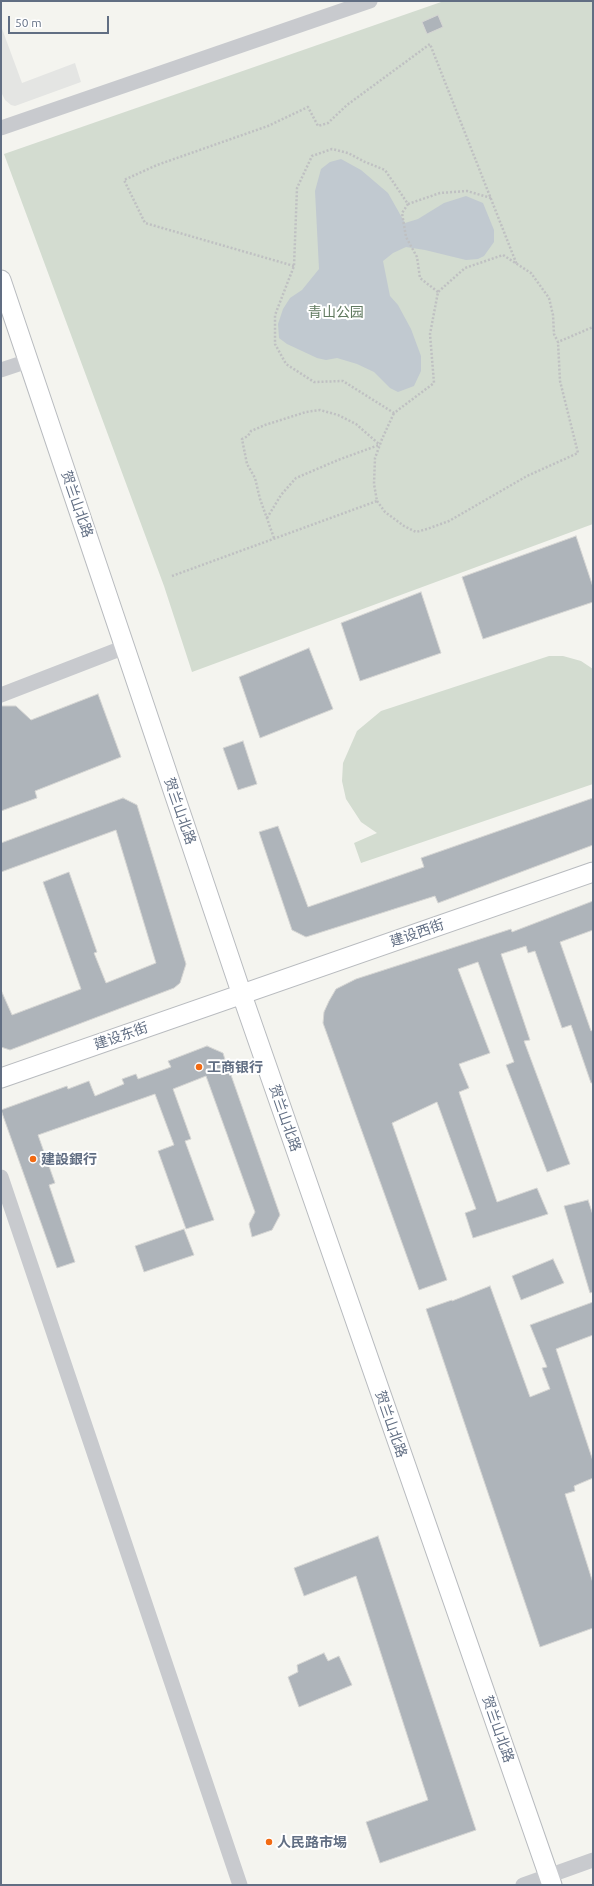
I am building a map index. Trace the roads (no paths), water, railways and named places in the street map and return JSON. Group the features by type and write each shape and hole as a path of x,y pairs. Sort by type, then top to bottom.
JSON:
{"main road":[{"name":"贺兰山北路","path":"1,280 242,995 550,1880"},
{"name":"建设西街","path":"242,995 593,872"},
{"name":"建设东街","path":"1,1078 242,995"}],"street":[{"path":"1,128 370,1"},
{"path":"1,370 28,361"},
{"path":"1,695 125,647"},
{"path":"1,1177 240,1885"},
{"path":"523,1885 550,1880 593,1860"}],"place":[{"name":"工商银行","path":"199,1067"},
{"name":"建設銀行","path":"33,1159"},
{"name":"人民路市埸","path":"269,1842"}],"park label":[{"name":"青山公园","path":"336,312"}]}
